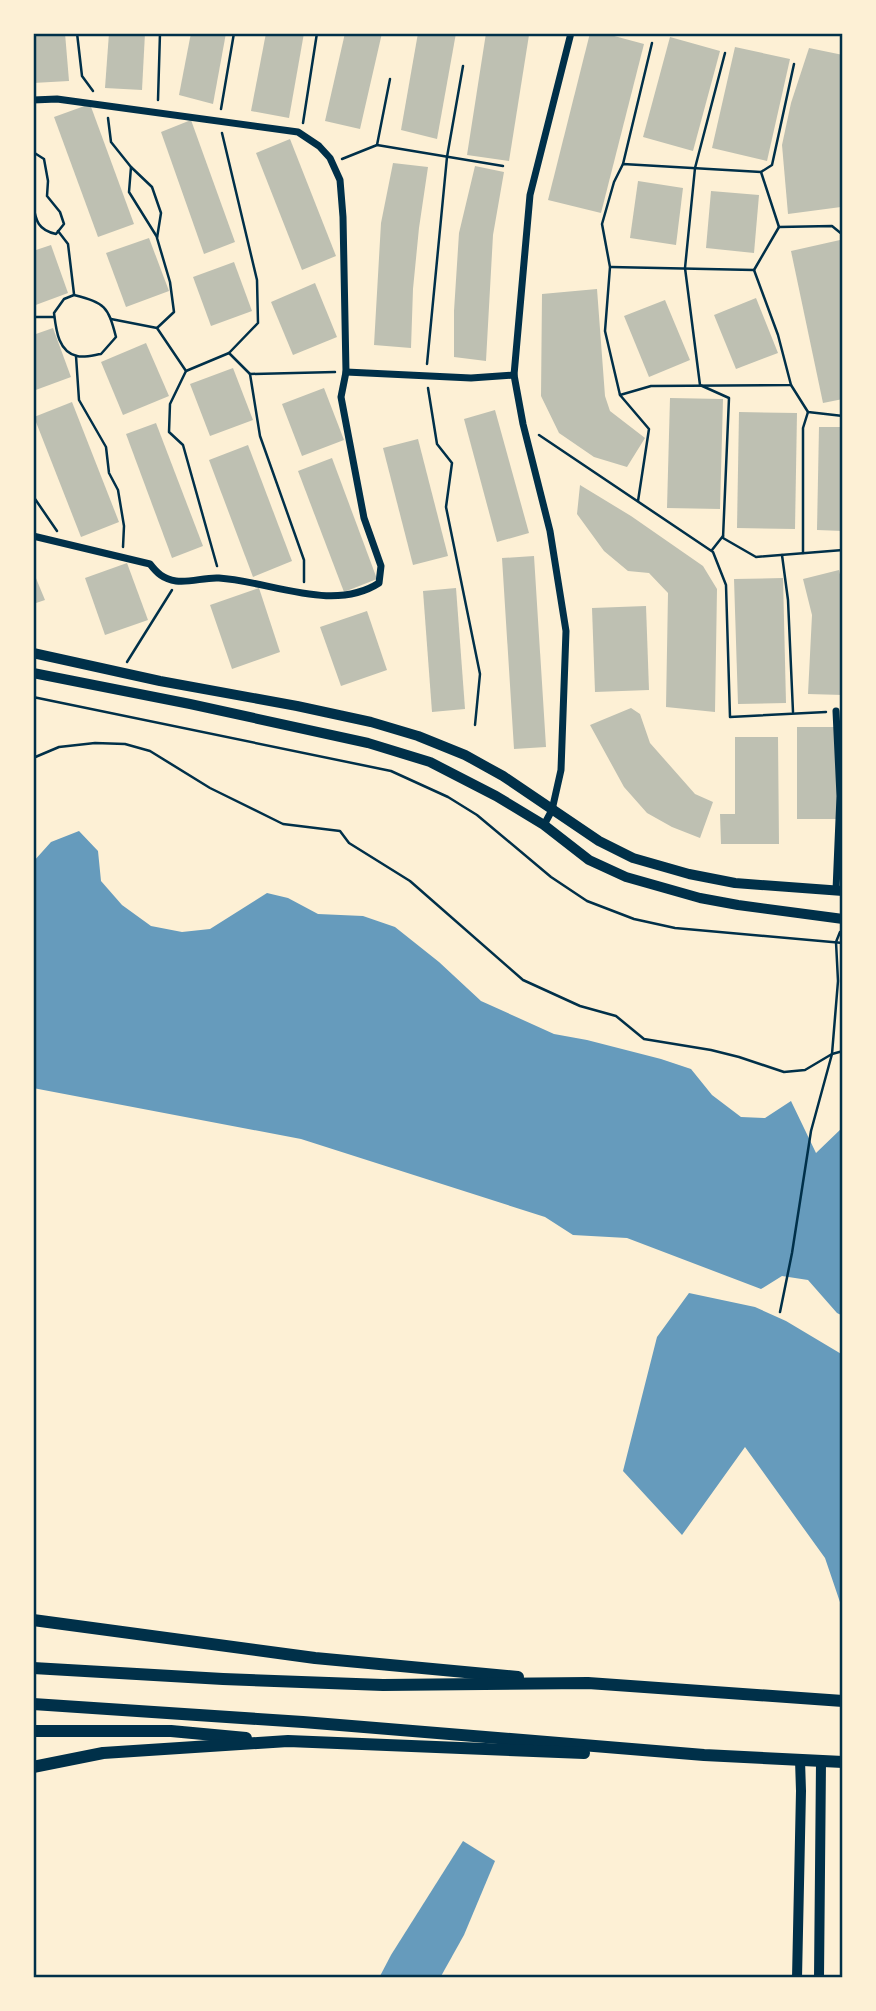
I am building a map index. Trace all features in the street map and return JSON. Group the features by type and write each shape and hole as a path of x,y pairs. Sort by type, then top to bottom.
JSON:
{"main road":[{"path":"33,1619 315,1658 588,1684 843,1701"},
{"path":"33,1668 383,1685 588,1684"},
{"path":"33,1704 289,1721 704,1755 843,1762"},
{"path":"33,1731 171,1731 288,1741 578,1753 704,1755"},
{"path":"33,1767 103,1753 288,1741"}],"street":[{"path":"544,825 552,810 563,754 566,631 550,531 523,424 514,375 530,195 571,33"},
{"path":"33,100 57,99 298,132 319,146 332,162 340,180 342,200 346,372 341,397 364,518 382,566 379,583 369,589 325,596 220,578 177,582 159,576 150,564 33,536"},
{"path":"346,372 471,379 514,375"},
{"path":"33,653 371,722 418,736 475,760 599,841 634,858 689,874 735,883 839,890 840,796 836,711"},
{"path":"33,673 190,704 380,747 430,762 496,796 544,825 589,860 626,877 712,900 843,919"},
{"path":"797,1978 800,1760"},
{"path":"819,1978 821,1762"}],"path":[{"path":"77,33 82,76 98,98"},
{"path":"157,113 160,33"},
{"path":"220,578 183,445 169,432 170,404 186,371 229,352 258,323 257,280 219,121 234,33"},
{"path":"302,135 317,33"},
{"path":"638,501 649,429 620,395 605,331 610,267 602,224 614,182 623,164 652,43"},
{"path":"700,385 685,268 695,168 725,53"},
{"path":"623,164 761,172 772,165 794,64"},
{"path":"463,66 447,157 426,376 437,444 452,463 446,508 480,674 475,725"},
{"path":"377,145 390,79"},
{"path":"107,109 111,142 152,187 161,213 157,237"},
{"path":"332,162 377,145 503,166"},
{"path":"33,152 44,159 48,181 47,196 60,212 64,224 56,234 46,232 37,224 33,205"},
{"path":"131,167 130,192 157,237 170,282 174,313 157,328"},
{"path":"754,270 779,227 761,172"},
{"path":"779,227 832,226 843,234"},
{"path":"58,231 68,244 74,295"},
{"path":"610,267 754,270"},
{"path":"754,270 778,335 791,385 808,412 803,428 803,553"},
{"path":"74,295 94,300 110,312 116,337 101,354 76,356 62,347 54,313 64,299 74,295"},
{"path":"33,317 54,317"},
{"path":"111,319 157,328 186,371"},
{"path":"229,352 250,374 260,436 304,559 303,592"},
{"path":"76,356 79,400 106,447 109,473 118,490 124,526 122,557"},
{"path":"250,374 346,372"},
{"path":"700,385 729,398 723,536 711,551"},
{"path":"620,395 651,386 791,385"},
{"path":"808,412 843,416"},
{"path":"523,424 711,551 726,585 730,717 836,711"},
{"path":"33,496 66,544"},
{"path":"723,536 756,557 843,550"},
{"path":"782,555 788,600 793,713"},
{"path":"121,672 177,582"},
{"path":"33,697 391,771 448,797 477,816 551,877 587,901 634,919 675,928 843,943"},
{"path":"33,758 59,747 95,743 125,744 150,751 210,788 283,824 340,831 349,843 410,881 523,980 580,1006 616,1016 644,1039 720,1052 784,1072 805,1070 832,1054 843,1051"},
{"path":"780,1312 811,1131 832,1054 838,981 836,942 843,926"}],"water":[{"path":"79,831 98,851 101,881 122,905 151,926 182,932 210,929 267,893 288,898 318,914 363,916 395,927 439,962 481,1001 554,1034 587,1040 691,1069 712,1095 741,1117 765,1118 791,1101 816,1153 843,1127 843,1316 837,1313 808,1280 782,1276 761,1289 627,1238 573,1235 545,1217 301,1139 33,1088 33,862 51,842"},
{"path":"689,1293 755,1307 786,1321 843,1355 843,1611 825,1558 745,1447 682,1535 623,1471 657,1337"},
{"path":"463,1841 495,1861 464,1935 440,1978 379,1978 391,1955"}],"building":[{"path":"33,33 65,33 69,81 33,83"},
{"path":"109,33 145,33 142,90 105,88"},
{"path":"191,33 226,33 213,104 179,95"},
{"path":"266,33 304,33 289,118 251,111"},
{"path":"345,33 382,33 360,129 325,121"},
{"path":"418,33 456,33 437,139 401,130"},
{"path":"486,33 529,35 509,161 467,155"},
{"path":"590,33 603,33 644,44 601,213 548,200"},
{"path":"670,37 720,51 693,151 643,137"},
{"path":"735,47 790,59 767,161 712,148"},
{"path":"809,48 843,55 841,207 788,214 782,145 791,103"},
{"path":"90,104 134,224 98,237 54,117"},
{"path":"191,120 235,242 204,254 161,132"},
{"path":"290,139 336,256 302,270 256,153"},
{"path":"393,163 428,167 413,289 411,348 374,345 381,223"},
{"path":"475,166 504,172 493,235 486,361 454,357 459,233"},
{"path":"638,181 683,188 676,245 630,238"},
{"path":"711,191 759,195 754,253 706,248"},
{"path":"149,238 169,291 126,307 106,253"},
{"path":"840,240 843,254 843,399 823,403 791,251"},
{"path":"51,245 68,293 33,306 33,251"},
{"path":"234,262 252,311 211,326 193,277"},
{"path":"315,283 337,337 293,355 271,302"},
{"path":"597,289 605,396 610,411 645,438 627,467 594,457 559,433 541,396 542,294"},
{"path":"756,298 778,353 736,369 714,315"},
{"path":"665,300 690,360 649,377 624,316"},
{"path":"53,328 71,377 33,391 33,335"},
{"path":"146,343 169,396 123,415 101,362"},
{"path":"233,368 253,420 210,436 190,384"},
{"path":"324,388 344,440 302,456 282,404"},
{"path":"670,398 723,399 720,509 667,508"},
{"path":"72,402 119,522 81,537 34,417"},
{"path":"495,410 529,533 497,542 464,419"},
{"path":"739,412 797,413 795,529 737,528"},
{"path":"156,423 203,546 172,558 126,434"},
{"path":"819,427 843,427 843,531 817,530"},
{"path":"418,439 448,556 413,565 383,448"},
{"path":"248,445 292,561 253,577 209,460"},
{"path":"332,458 377,579 344,592 298,471"},
{"path":"580,485 631,516 703,566 717,589 715,712 666,707 668,593 649,573 628,571 604,551 577,514"},
{"path":"534,556 546,747 514,749 502,558"},
{"path":"127,563 148,620 105,635 85,578"},
{"path":"839,570 843,588 843,695 808,694 812,615 803,579"},
{"path":"33,571 45,600 33,604"},
{"path":"783,578 786,703 738,704 734,579"},
{"path":"259,588 280,652 232,669 210,605"},
{"path":"456,588 465,709 432,712 423,591"},
{"path":"646,606 649,690 595,692 592,608"},
{"path":"367,611 387,670 341,686 320,627"},
{"path":"631,708 640,714 650,743 695,794 713,802 700,838 647,813 624,787 590,725"},
{"path":"797,727 843,727 843,819 797,819"},
{"path":"735,737 778,737 779,844 721,844 720,814 735,814"}]}
